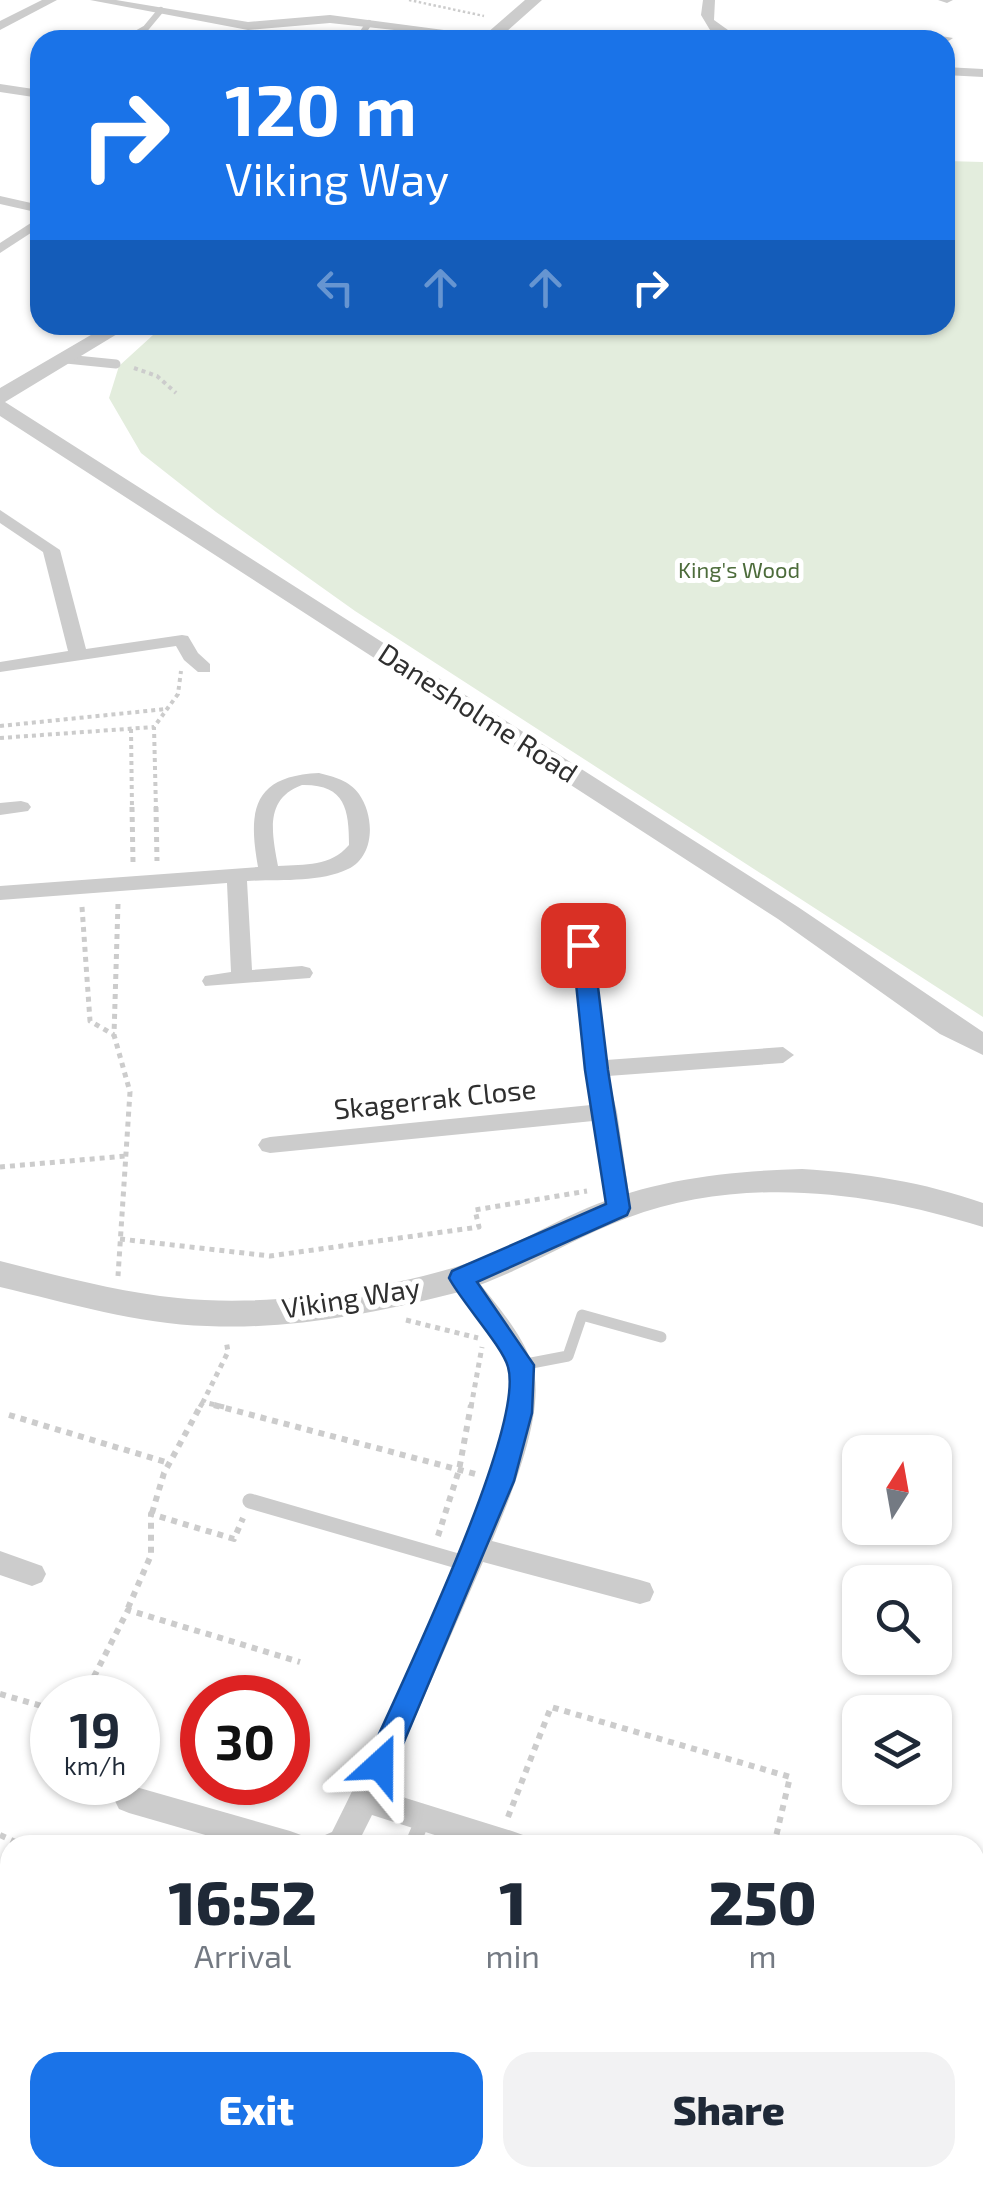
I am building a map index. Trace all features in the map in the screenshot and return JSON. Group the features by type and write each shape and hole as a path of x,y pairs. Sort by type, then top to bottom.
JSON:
{"street":[{"path":"0,26 50,0"},
{"path":"96,0 248,26 330,19 422,30"},
{"path":"499,30 534,0"},
{"path":"710,0 707,16 716,30"},
{"path":"244,30 248,26"},
{"path":"955,72 983,73"},
{"path":"0,88 30,92"},
{"path":"0,200 30,208"},
{"path":"0,249 30,229"},
{"path":"0,396 106,335"},
{"name":"Danesholme Road","path":"0,407 788,913 950,1028 983,1044"},
{"path":"0,515 51,550 78,657"},
{"path":"0,667 190,647"},
{"path":"0,894 325,870 354,856 360,837 354,797 347,788 310,779 280,787 270,796 264,807 269,872"},
{"path":"237,878 242,978"},
{"path":"583,945 596,1070 606,1112 617,1197"},
{"path":"213,981 302,973"},
{"name":"Danesholme Road","path":"950,1028 983,1070"},
{"path":"596,1070 783,1055"},
{"name":"Skagerrak Close","path":"270,1145 606,1112"},
{"name":"Viking Way","path":"0,1274 223,1328 461,1278 617,1197 728,1184 811,1182 884,1188 950,1202 983,1215"},
{"path":"347,1835 471,1556 501,1481 519,1413 521,1365 461,1278"},
{"path":"471,1556 640,1592"},
{"path":"0,1563 32,1574"},
{"path":"365,1799 418,1831 447,1835"},
{"path":"154,1805 256,1835"}],"lane":[{"path":"142,30 161,10"},
{"path":"364,30 369,23"},
{"path":"66,360 116,364"},
{"path":"521,1365 568,1356 582,1315 661,1337"},
{"path":"250,1501 431,1553 471,1556"}],"path":[{"path":"409,0 479,15"},
{"path":"116,364 147,370 170,384 176,394"},
{"path":"157,884 154,727 178,694 177,678 190,647"},
{"path":"0,726 168,709"},
{"path":"36,723 50,734"},
{"path":"0,738 154,727"},
{"path":"117,1302 130,1092 114,1035 126,886 131,729"},
{"path":"80,889 90,1021 114,1035"},
{"path":"0,1168 126,1156"},
{"path":"120,1239 270,1256 479,1228 476,1210 617,1197"},
{"path":"404,1319 484,1339 459,1470 431,1553"},
{"path":"223,1328 243,1341"},
{"path":"95,1675 128,1610 150,1555 152,1514 169,1463 228,1352 223,1328"},
{"path":"202,1402 501,1481"},
{"path":"8,1416 169,1463"},
{"path":"152,1514 234,1539 250,1501"},
{"path":"128,1610 300,1662"},
{"path":"0,1694 30,1703"},
{"path":"509,1835 551,1707 790,1777 776,1835"}],"green space":[{"name":"King's Wood","path":"955,161 983,162 983,1017 355,611 216,512 141,453 109,398 119,366 153,335 955,335"}],"route":[{"path":"380,1765 501,1481 519,1413 521,1365 461,1278 618,1208 606,1112 596,1070 583,945"}]}
